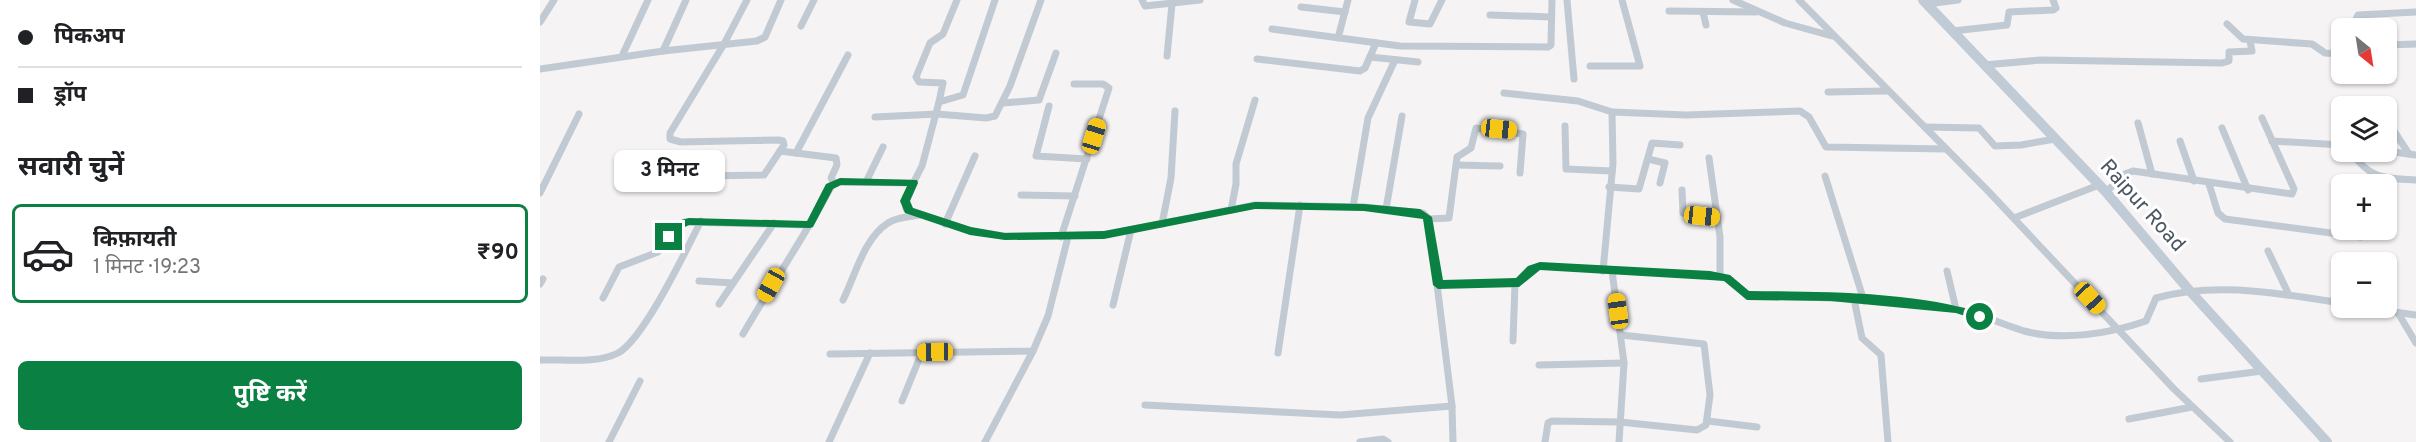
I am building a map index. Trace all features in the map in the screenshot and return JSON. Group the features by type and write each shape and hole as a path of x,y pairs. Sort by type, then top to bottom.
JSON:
{"main road":[{"name":"Raipur Road","path":"1925,2 2102,188 2189,290 2327,442"}],"street":[{"path":"540,22 554,0"},
{"path":"622,56 648,0"},
{"path":"663,51 686,0"},
{"path":"702,177 764,175 784,142 779,140 681,142 670,139 670,133 724,44 747,0"},
{"path":"540,69 622,56 763,39 781,0"},
{"path":"801,26 814,0"},
{"path":"957,0 943,34 930,43 916,77 919,82 943,83 925,159 906,197 905,207 945,224 1005,236 1064,237 1131,230 1255,205 1386,209 1420,212 1429,219 1449,218 1458,155 1472,147 1476,128 1516,131 1524,136 1520,173"},
{"path":"939,102 963,95 995,0"},
{"path":"875,117 937,114 992,118 997,115 1041,0"},
{"path":"1142,0 1143,6 1200,0"},
{"path":"1338,38 1348,0"},
{"path":"1415,0 1409,23 1425,25 1430,24 1442,0"},
{"path":"1272,29 1424,47 1548,47 1551,45 1552,0"},
{"path":"1567,0 1574,79"},
{"path":"1590,66 1640,65 1622,0"},
{"path":"1733,0 1802,28 1834,36"},
{"path":"1799,0 1886,91 2014,218 2192,407 2230,442"},
{"path":"1925,2 1959,0"},
{"path":"1953,31 2006,25 2009,23 2009,12 2053,10 2056,6 2053,0"},
{"path":"1167,56 1172,4"},
{"path":"1301,7 1345,12"},
{"path":"1669,11 1762,12"},
{"path":"1703,12 1706,26"},
{"path":"2356,18 2358,15 2416,12"},
{"path":"1490,15 1551,17"},
{"path":"2227,24 2238,37 2250,41 2312,44 2325,53 2331,53"},
{"path":"1984,65 2041,60 2215,64 2228,62 2229,52 2252,51 2250,41"},
{"path":"1257,59 1358,71 1365,68 1376,43"},
{"path":"2397,45 2416,44"},
{"path":"1003,103 1039,100 1043,95 1056,53"},
{"path":"796,153 849,55"},
{"path":"1370,57 1418,62"},
{"path":"1353,207 1368,118 1395,60"},
{"path":"985,442 1038,345 1075,196 1109,88 1103,84 1074,84"},
{"path":"1828,92 1886,91"},
{"path":"1504,93 1563,99 1605,108 1612,112 1686,115 1800,111 1806,114 1821,143 1826,147 1946,149"},
{"path":"1231,210 1236,184 1236,164 1255,100"},
{"path":"1049,106 1036,156 1087,159"},
{"path":"1161,224 1170,188 1175,111"},
{"path":"1603,271 1612,171 1612,112"},
{"path":"540,193 579,114"},
{"path":"1386,209 1402,116"},
{"path":"2014,218 2102,188 2129,172 2290,195 2294,193 2262,118"},
{"path":"2138,123 2152,174"},
{"path":"1565,126 1567,170 1612,171"},
{"path":"1925,128 1979,128 1989,142 1996,146 2024,145 2055,139"},
{"path":"2222,128 2248,190"},
{"path":"2397,134 2412,154"},
{"path":"2180,141 2194,181"},
{"path":"2272,141 2331,144"},
{"path":"1609,187 1640,188 1652,143 1680,145"},
{"path":"866,182 884,147"},
{"path":"780,151 836,158 837,165 831,178 834,183"},
{"path":"2397,152 2412,154"},
{"path":"945,224 975,156"},
{"path":"1708,158 1718,218 1720,276"},
{"path":"1648,159 1665,163 1660,183"},
{"path":"2357,162 2370,175 2416,180"},
{"path":"1457,165 1500,166"},
{"path":"1825,176 1864,301"},
{"path":"834,183 914,183"},
{"path":"743,334 834,183"},
{"path":"2209,184 2218,213 2225,219 2331,233"},
{"path":"1682,190 1683,213 1718,218"},
{"path":"1022,195 1075,196"},
{"path":"1278,352 1300,205"},
{"path":"843,300 867,250 884,226 891,221 920,215"},
{"path":"1429,219 1452,406 1453,442"},
{"path":"603,298 619,267 658,252 681,224 701,222 810,225"},
{"path":"540,360 607,355 624,348 661,292 701,222"},
{"path":"719,304 774,223"},
{"path":"1113,305 1131,230"},
{"path":"2268,250 2289,295"},
{"path":"1438,285 1515,283 1522,281 1532,269 1540,266 1720,276 1729,279 1747,296 1821,296 1956,309 2033,333 2120,330 2146,321 2156,298 2189,290 2289,295 2331,301"},
{"path":"1612,271 1624,363 1619,442"},
{"path":"1947,271 1956,309"},
{"path":"699,281 733,283"},
{"path":"1513,341 1515,283"},
{"path":"1854,299 1862,338 1878,349 1881,355 1888,442"},
{"path":"2398,313 2416,315"},
{"path":"2398,313 2416,343"},
{"path":"1545,442 1548,423 1551,421 1620,422 1697,430 1704,428 1708,421 1704,344 1621,335"},
{"path":"830,354 1033,351"},
{"path":"902,401 922,352"},
{"path":"830,442 870,353"},
{"path":"1539,364 1624,363"},
{"path":"2201,379 2262,371"},
{"path":"609,442 640,381"},
{"path":"1145,405 1340,415 1452,406"},
{"path":"2129,419 2192,407"},
{"path":"1708,421 1757,428"},
{"path":"1360,442 1383,439 1388,442"}],"route":[{"path":"669,237 685,222 810,225 830,187 840,182 914,183 905,201 905,207 909,211 970,231 1005,236 1104,235 1255,205 1364,207 1420,212 1429,219 1438,285 1515,283 1525,279 1532,269 1540,266 1710,275 1726,278 1747,296 1831,296 1956,309 1980,317"}]}
